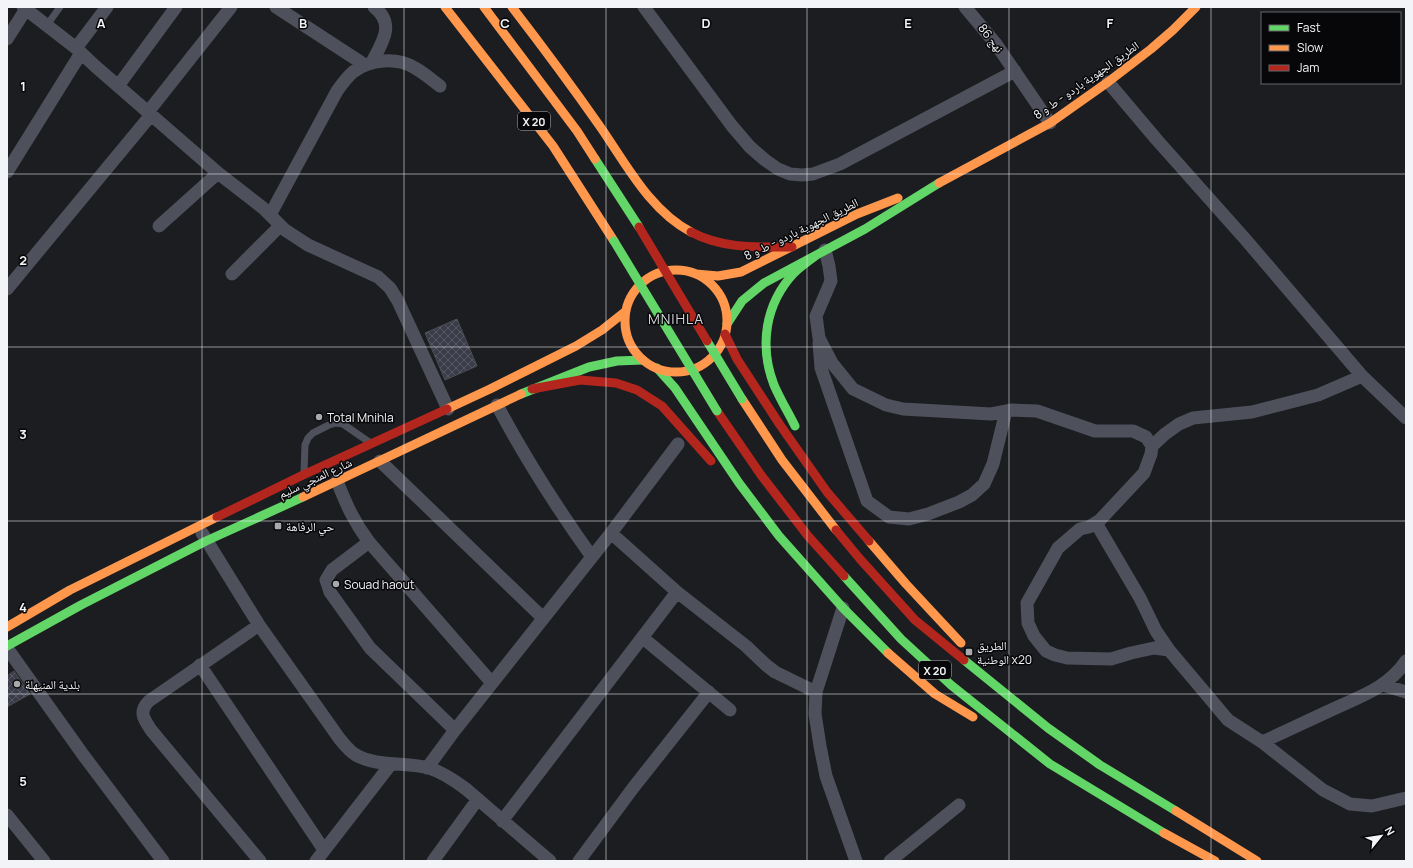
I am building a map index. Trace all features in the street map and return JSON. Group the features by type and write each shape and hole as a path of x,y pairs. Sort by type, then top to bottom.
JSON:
{"main road":[{"name":"X 20","path":"445,7 553,146 614,241 717,411 761,475 808,536 902,639 951,685 1050,764"},
{"name":"X 20","path":"484,7 577,131 639,227 742,399 782,460 820,511 860,559 915,620 1048,728 1100,765 1257,861"},
{"path":"512,7 640,184 670,218 685,230 696,236 720,244 739,247 792,247"},
{"name":"الطريق الجهوية باردو - ط و 8","path":"727,324 733,312 742,300 752,291 865,229 938,183 1050,123 1108,82 1167,35 1196,7"},
{"name":"الطريق الجهوية باردو - ط و 8","path":"695,274 726,276 741,272 857,214 938,183"},
{"path":"821,252 794,273 774,300 768,316 766,356 772,380 802,440 846,515"},
{"path":"668,271 685,271 695,274 709,282 719,294 725,309 727,324 720,347 711,359 699,367 685,372 670,372 656,368 643,360 634,350 628,338 625,325 628,302 638,287 651,276 668,271"},
{"name":"شارع المنجي سليم","path":"7,627 70,590 198,526 303,475 490,389 576,346 602,330 626,312"},
{"name":"X 20","path":"725,334 737,359 780,425 827,492 906,584 997,682 1048,728"},
{"name":"شارع المنجي سليم","path":"7,647 80,605 206,541 532,389 589,367 617,361 643,360"},
{"name":"X 20","path":"656,368 675,388 739,483 779,536 843,608 894,659 935,694 1176,840 1215,861"},
{"path":"532,389 580,380 616,383 637,390 662,406 779,536"}],"street":[{"path":"7,172 78,51 107,7"},
{"path":"118,86 176,7"},
{"path":"7,289 150,113 231,7"},
{"path":"276,7 368,64"},
{"path":"368,64 384,39 386,30 385,20 380,12 374,7"},
{"path":"644,7 732,126 750,147 778,169 790,174 813,174 840,164 1015,71"},
{"name":"نهج 86","path":"965,7 996,44 1050,123"},
{"path":"7,40 25,8 78,51 218,173 264,208 280,226 297,239 378,277 390,288 398,301 448,409"},
{"path":"270,215 337,91 344,80 354,71 368,64 390,61 402,63 414,67 440,86"},
{"path":"1108,82 1362,376 1406,418"},
{"path":"159,226 218,173"},
{"path":"232,274 280,226"},
{"path":"821,252 829,266 831,281 816,316 821,368 866,501 889,517 909,518 928,514 960,502 972,495 984,484 993,464 1006,412"},
{"path":"819,338 832,363 853,389 886,405 903,409 992,414 1021,410 1037,411 1095,432 1133,431 1146,437 1152,446"},
{"path":"1169,650 1154,648 1111,659 1067,658 1055,655 1046,651 1034,636 1028,623 1027,603 1058,548 1080,529 1096,523 1144,473 1151,454 1152,446 1165,434 1180,424 1193,418 1252,412 1318,395 1362,376"},
{"path":"497,405 518,445 592,557"},
{"path":"427,768 455,730 611,533 678,444"},
{"path":"380,461 543,618"},
{"path":"336,481 356,524 369,542 492,683"},
{"path":"1096,523 1140,598 1156,631 1169,650 1228,720 1262,742 1323,790 1350,804 1372,806 1406,798"},
{"path":"198,526 258,625 339,738 349,749 356,755 366,759 391,764 427,768 454,780 550,861"},
{"path":"611,533 677,592 746,646 775,672 816,692"},
{"path":"369,542 332,570 326,580 328,588 370,648 455,730"},
{"path":"502,821 677,592"},
{"path":"843,608 816,692 815,714 826,776 856,861"},
{"path":"258,625 200,666 148,700 142,709 143,715 151,730 260,861"},
{"path":"643,638 730,710"},
{"path":"7,647 84,756 163,861"},
{"path":"1262,742 1372,692 1399,672 1406,661"},
{"path":"200,666 324,850"},
{"path":"1383,685 1406,692"},
{"path":"579,861 633,788 709,692"},
{"path":"316,861 391,764"},
{"path":"433,861 478,799"},
{"path":"890,861 959,806"},
{"path":"7,815 44,861"}],"lane":[{"path":"47,25 60,7"},
{"path":"303,475 305,445 308,438 313,433 329,425 336,423 343,424 371,444"}],"building":[{"path":"457,319 477,366 445,380 425,333"},
{"name":"بلدية المنيهلة","path":"14,671 30,694 7,707 7,676"}],"traffic: fast":[{"path":"595,159 639,227"},
{"path":"727,324 742,301 764,283 865,229 939,183"},
{"path":"614,241 717,411"},
{"path":"795,426 776,390 769,370 766,341 768,326 771,312 784,285 797,270 818,254"},
{"path":"707,341 742,399"},
{"path":"521,394 589,367 617,361 643,360"},
{"path":"657,368 675,388 739,483 779,536 843,608 888,653"},
{"path":"7,646 81,605 206,541 303,497"},
{"path":"844,576 901,639 951,685 1050,764 1164,833"},
{"path":"964,660 1048,728 1100,765 1176,811"}],"traffic: slow":[{"path":"445,7 553,146 614,241"},
{"path":"484,7 577,131 595,159"},
{"path":"512,7 578,95 628,169 650,198 676,223 691,232"},
{"path":"939,183 1050,123 1108,82 1151,49 1196,7"},
{"path":"696,274 718,276 741,272 857,214 898,198"},
{"path":"676,270 695,274 712,285 723,302 727,321 723,340 712,357 695,368 676,372 657,368 640,357 629,340 625,321 629,302 640,285 657,274 676,270"},
{"path":"447,409 576,346 602,330 626,311"},
{"path":"303,497 521,394"},
{"path":"742,399 782,460 836,530"},
{"path":"7,627 70,590 217,517"},
{"path":"869,541 906,584 961,643"},
{"path":"888,653 935,694 973,717"},
{"path":"1176,811 1257,861"},
{"path":"1164,833 1215,861"}],"traffic: jam":[{"path":"639,227 707,341"},
{"path":"691,232 715,242 740,246 792,247"},
{"path":"725,334 737,359 780,425 827,492 869,541"},
{"path":"532,389 580,380 616,383 637,390 662,406 711,461"},
{"path":"217,517 303,475 447,409"},
{"path":"717,411 761,475 808,536 844,576"},
{"path":"836,530 915,620 964,660"}],"place":[{"name":"Total Mnihla","path":"319,417"},
{"name":"حي الرفاهة","path":"278,526"},
{"name":"Souad haout","path":"336,584"},
{"name":"الطريق الوطنية x20","path":"969,652"},
{"name":"بلدية المنيهلة","path":"17,684"}],"district":[{"name":"MNIHLA","path":"676,318"}]}
